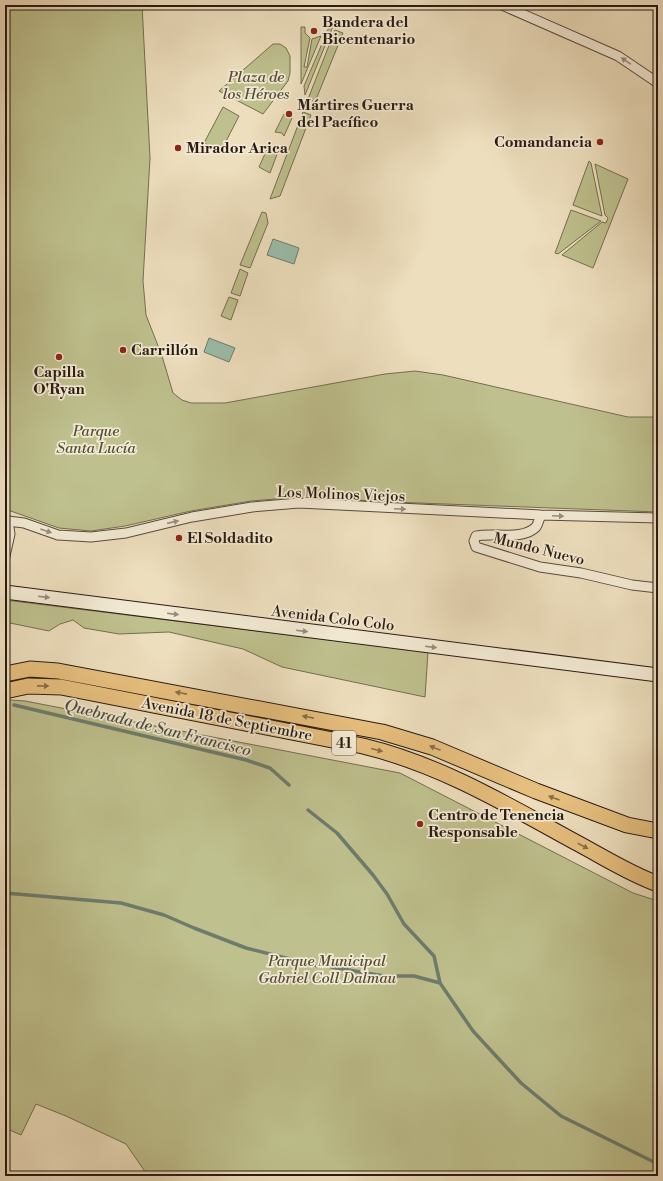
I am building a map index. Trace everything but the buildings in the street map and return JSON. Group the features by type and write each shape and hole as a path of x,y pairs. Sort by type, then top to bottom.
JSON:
{"main road":[{"path":"5,663 41,669"},
{"name":"41","path":"5,674 18,670 41,669"},
{"name":"Avenida 18 de Septiembre","path":"41,669 99,678 382,732 432,747 536,791 627,825 658,831"},
{"name":"Avenida 18 de Septiembre","path":"5,691 28,686 61,687 363,746 397,755 433,769 478,790 626,869 658,884"}],"street":[{"path":"502,5 618,56 658,83"},
{"name":"Los Molinos Viejos","path":"7,519 24,523 58,535 92,537 126,532 192,517 245,508 299,503 541,515 658,518"},
{"name":"Mundo Nuevo","path":"541,515 537,526 529,532 497,536 486,534 476,536 474,541 476,547 540,567 581,573 632,585 658,588"},
{"path":"5,556 10,534 7,519"},
{"name":"Avenida Colo Colo","path":"5,592 658,675"}],"green space":[{"name":"Parque Santa Lucía","path":"5,5 142,5 150,158 143,281 146,315 162,356 173,393 182,400 191,403 225,403 385,374 415,371 443,375 628,417 658,417 658,512 299,497 251,501 191,511 125,526 91,531 59,528 5,509"},
{"path":"330,25 333,26 305,95 304,86"},
{"path":"301,27 305,27 305,33 310,38 304,67 307,67 312,39 321,36 301,84"},
{"path":"335,30 343,33 315,102 308,99"},
{"name":"Plaza de los Héroes","path":"273,44 280,44 286,48 290,56 290,73 288,81 263,114 219,91"},
{"path":"223,107 239,116 221,151 204,143"},
{"path":"303,112 311,115 280,196 270,199"},
{"path":"284,114 292,118 284,136 282,133 275,132"},
{"path":"269,145 275,150 279,149 270,173 259,167"},
{"path":"589,161 591,163 602,216 573,205"},
{"path":"595,164 628,179 593,268 562,255 602,222 606,223 608,218 605,215"},
{"path":"571,210 601,221 558,254 555,253"},
{"path":"262,212 266,213 268,223 250,268 240,265"},
{"path":"240,269 248,273 240,296 231,293"},
{"path":"229,297 238,300 231,320 221,316"},
{"path":"5,600 428,652 425,697 282,667 243,649 169,632 119,634 84,628 73,620 60,624 49,631 5,622"},
{"name":"Parque Municipal Gabriel Coll Dalmau","path":"5,701 25,701 400,773 633,893 658,901 658,1176 148,1176 126,1144 66,1116 36,1104 21,1135 5,1128"}],"shaded area":[{"path":"273,239 299,248 294,264 267,255"},
{"path":"209,338 235,348 229,362 204,352"}],"waterway":[{"name":"Quebrada de San Francisco","path":"14,705 246,760 270,768 289,785"},
{"name":"Quebrada de San Francisco","path":"308,810 337,833 373,875 387,894 404,924 434,956 440,983 473,1031 521,1083 561,1116 658,1164"},
{"name":"Quebrada de San Francisco","path":"5,893 121,903 164,915 246,948 318,966"},
{"name":"Quebrada de San Francisco","path":"331,967 384,976 414,976 440,983"}],"place":[{"name":"Bandera del Bicentenario","path":"314,31"},
{"name":"Mártires Guerra del Pacífico","path":"289,114"},
{"name":"Comandancia","path":"600,142"},
{"name":"Mirador Arica","path":"178,148"},
{"name":"Carrillón","path":"123,350"},
{"name":"Capilla O'Ryan","path":"59,357"},
{"name":"El Soldadito","path":"179,538"},
{"name":"Centro de Tenencia Responsable","path":"420,824"}]}
